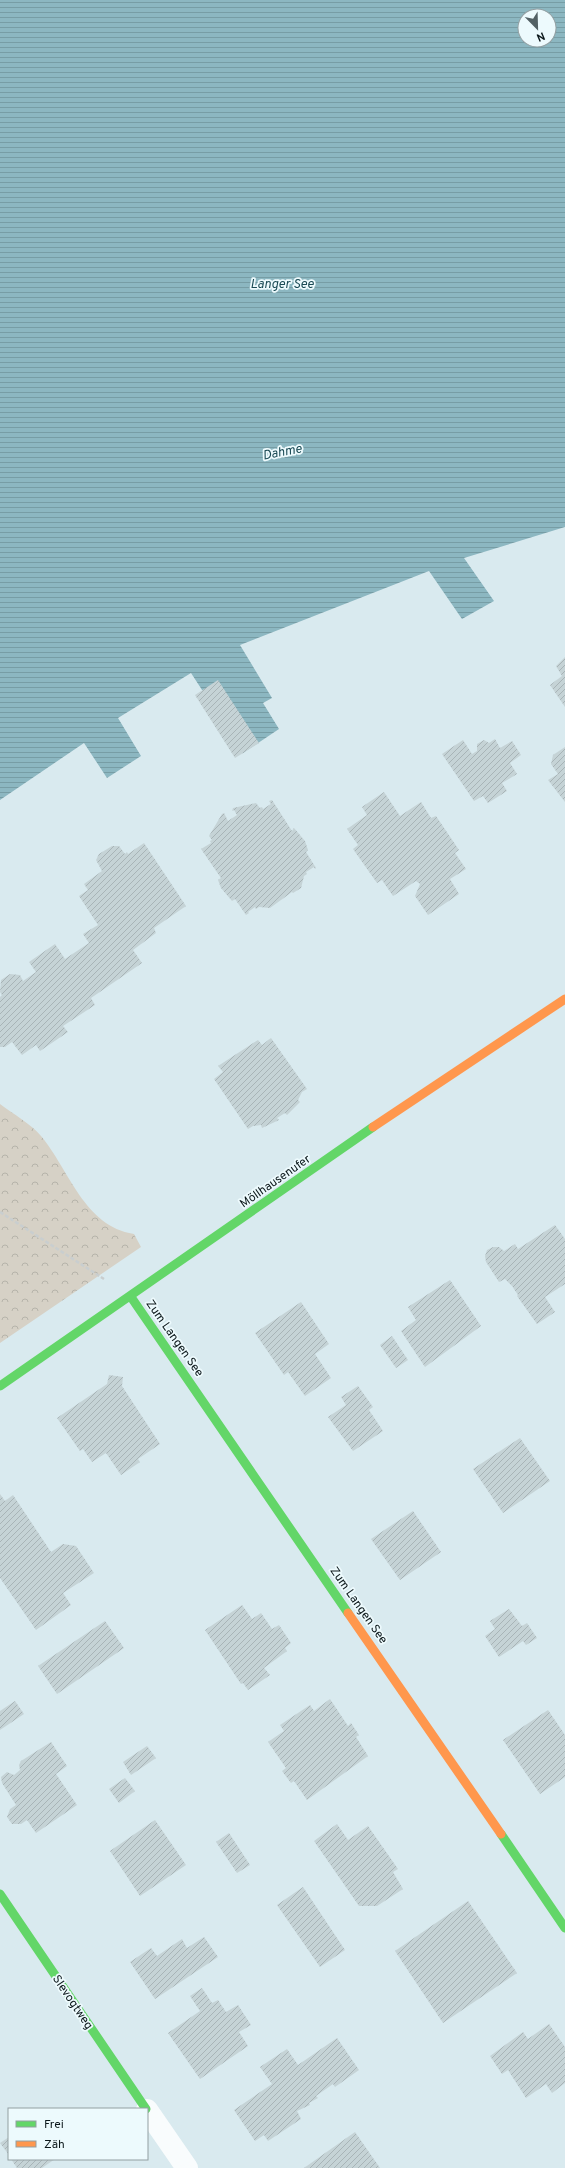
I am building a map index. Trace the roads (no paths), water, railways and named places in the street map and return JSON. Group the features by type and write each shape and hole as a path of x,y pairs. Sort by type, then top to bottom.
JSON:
{"street":[{"name":"Möllhausenufer","path":"0,1386 131,1297 355,1140 565,999"},
{"name":"Zum Langen See","path":"131,1297 565,1928"},
{"name":"Slevogtweg","path":"0,1894 146,2108"},
{"name":"Slevogtweg","path":"148,2111 186,2168"}],"water":[{"name":"Langer See","path":"0,0 565,0 565,527 464,558 494,601 462,619 429,571 240,645 272,698 263,703 279,729 243,753 191,673 118,718 141,756 107,778 84,743 0,800"}],"water label":[{"name":"Dahme","path":"282,451"}]}
